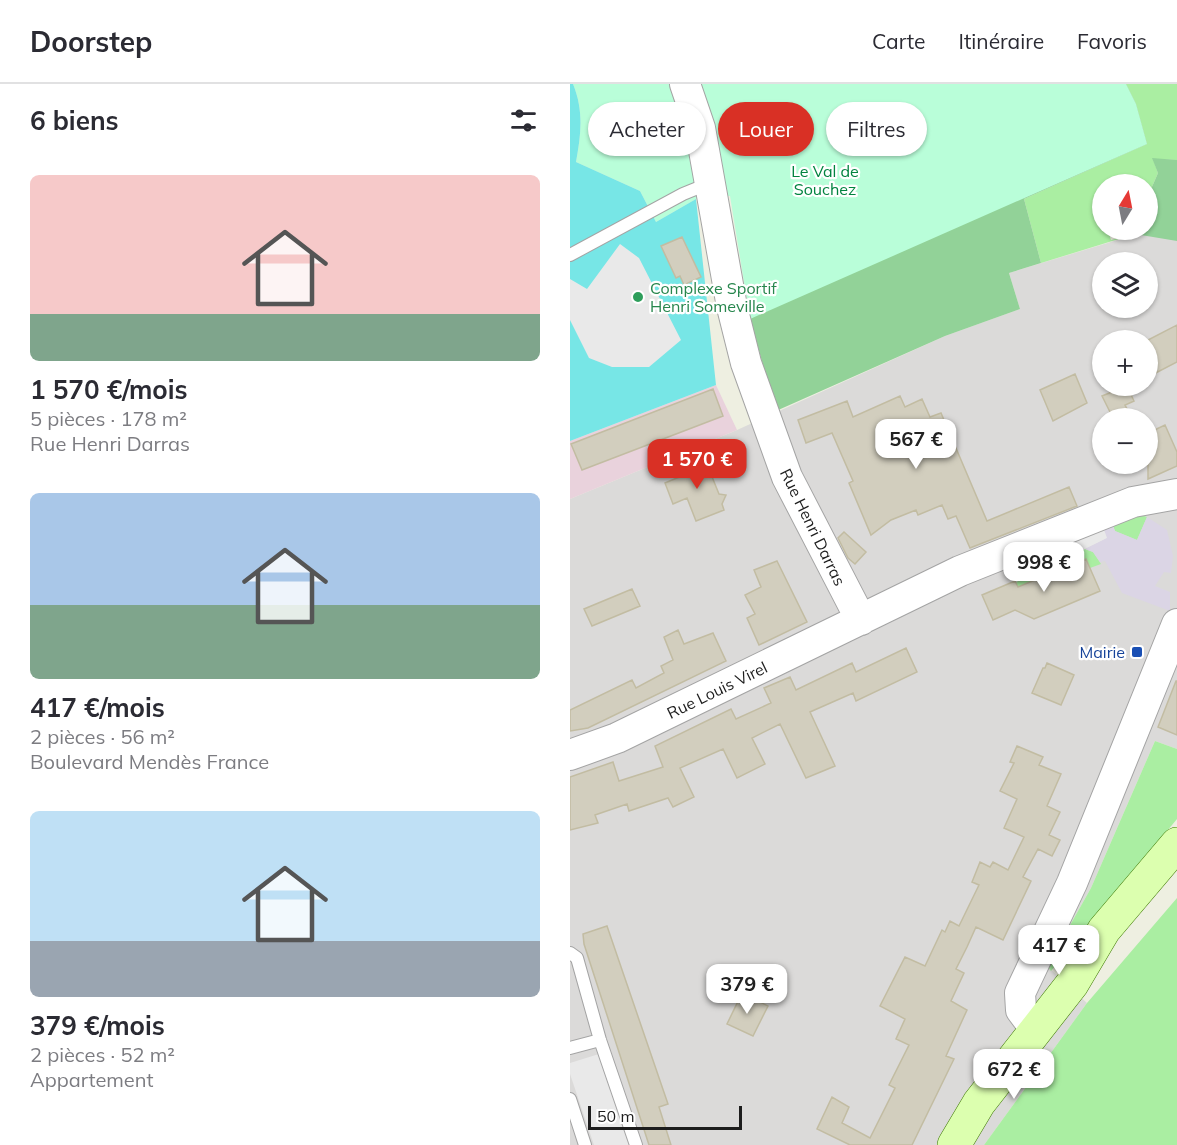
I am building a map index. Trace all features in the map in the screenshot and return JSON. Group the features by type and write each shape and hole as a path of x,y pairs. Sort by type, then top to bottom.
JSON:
{"main road":[{"path":"954,1145 979,1103 1054,1006 1104,930 1177,844"},
{"path":"1054,1006 1125,939 1177,877"}],"street":[{"name":"Rue Henri Darras","path":"685,84 700,128 712,183 732,307 746,363 763,416 786,477 861,620"},
{"name":"Rue Louis Virel","path":"570,755 617,738 960,571 1133,502 1177,494"},
{"path":"1054,1006 1021,1010 1020,993 1072,883 1177,624"}],"lane":[{"path":"570,255 683,194 712,183"},
{"path":"570,953 577,958 600,1040 636,1145"},
{"path":"570,1048 600,1040"},
{"path":"570,1099 585,1145"}],"shaded area":[{"name":"Complexe Sportif Henri Someville","path":"570,84 573,84 580,113 576,162 640,191 656,222 696,199 716,385 570,441"},
{"path":"1126,84 1177,84 1177,749 1155,741 1091,888 1047,966 1087,1003 984,1145 570,1145 570,499 737,430 945,336 1020,309 1009,273 1117,240 1158,240 1158,228 1173,223 1136,104"},
{"path":"620,244 639,258 681,340 649,367 612,367 589,358 570,320 570,279 587,289"},
{"path":"716,385 737,430 570,499 570,441"},
{"path":"1110,517 1115,531 1137,540 1147,517 1167,530 1173,556 1171,573 1164,572 1155,586 1170,592 1170,611 1122,593 1105,561 1100,562 1093,552 1085,549 1107,538 1101,521"},
{"path":"1101,521 1108,538 1016,582 1010,567"},
{"path":"599,1054 629,1145 594,1145 570,1074 570,1063"}],"green space":[{"name":"Le Val de Souchez","path":"573,84 1126,84 1136,104 1147,144 750,319 730,196 696,199 656,222 640,191 576,162 580,123"},
{"path":"1126,84 1177,84 1177,160 1153,159 1158,174 1092,174 1092,240 1116,240 1041,263 1024,199 1147,144 1136,104"},
{"path":"1126,84 1136,104 1147,144 1024,199 1041,263 1009,273 1020,309 945,336 776,411 750,319"},
{"path":"1152,158 1177,160 1177,241 1158,238 1158,173"},
{"path":"1135,513 1147,517 1137,540 1115,531 1110,517"},
{"path":"1085,549 1093,552 1101,564 1090,568 1086,559 1025,584 1019,590 1016,582"},
{"path":"1155,741 1177,749 1177,819 1051,971 1047,966 1091,888"},
{"path":"1177,898 1177,1145 984,1145 1087,1003"}],"building":[{"path":"682,237 701,277 684,285 680,276 676,278 661,246"},
{"path":"1177,325 1177,362 1158,372 1158,335"},
{"path":"1075,374 1087,403 1053,421 1040,390"},
{"path":"713,389 723,416 582,470 571,444"},
{"path":"900,396 905,407 922,399 930,417 941,413 987,521 1069,487 1077,506 970,548 956,516 948,519 942,505 918,515 916,510 891,520 871,535 849,483 853,481 832,433 806,443 798,420 847,401 853,417"},
{"path":"1102,396 1132,396 1134,401 1125,405 1127,408 1108,408"},
{"path":"1165,425 1177,452 1177,466 1148,479 1148,474 1158,474 1158,428"},
{"path":"704,457 719,494 726,495 722,504 724,510 696,521 687,498 673,504 665,483 689,473 686,465"},
{"path":"844,532 866,552 855,564 848,558 838,538"},
{"path":"1086,559 1100,591 1034,619 1015,610 993,620 982,595 1015,581 1018,587"},
{"path":"777,561 807,622 759,645 747,618 755,614 745,595 761,587 754,570"},
{"path":"632,589 640,606 592,626 584,609"},
{"path":"678,630 684,644 713,633 726,661 588,728 570,731 570,710 632,680 636,688 664,673 661,666 673,660 664,637"},
{"path":"906,648 917,672 856,701 853,693 810,712 835,766 806,778 780,724 752,738 765,764 737,778 723,749 680,768 694,797 673,807 668,798 629,811 627,804 595,815 598,823 570,830 570,777 613,762 619,781 663,767 655,746 731,709 736,719 771,703 764,688 790,677 796,690 852,663 856,672"},
{"path":"1047,663 1074,675 1061,705 1032,693"},
{"path":"1177,681 1177,735 1158,727"},
{"path":"1017,746 1043,757 1039,765 1061,774 1047,806 1060,812 1049,835 1060,840 1052,856 1038,849 1023,877 1031,881 1003,940 976,927 956,969 964,973 951,1001 967,1010 946,1056 954,1059 912,1145 850,1145 817,1129 832,1097 849,1107 842,1123 870,1138 895,1088 889,1085 909,1045 896,1039 905,1019 880,1006 905,957 925,966 942,930 945,932 950,921 959,926 979,885 972,882 980,862 990,867 993,862 1008,870 1024,837 1004,828 1017,799 1000,791 1014,763 1010,762"},
{"path":"607,926 668,1104 659,1107 671,1145 649,1145 584,944 583,934"},
{"path":"742,993 768,1006 753,1036 727,1024"}],"place":[{"name":"Complexe Sportif Henri Someville","path":"638,297"},
{"name":"Mairie","path":"1137,652"}]}
